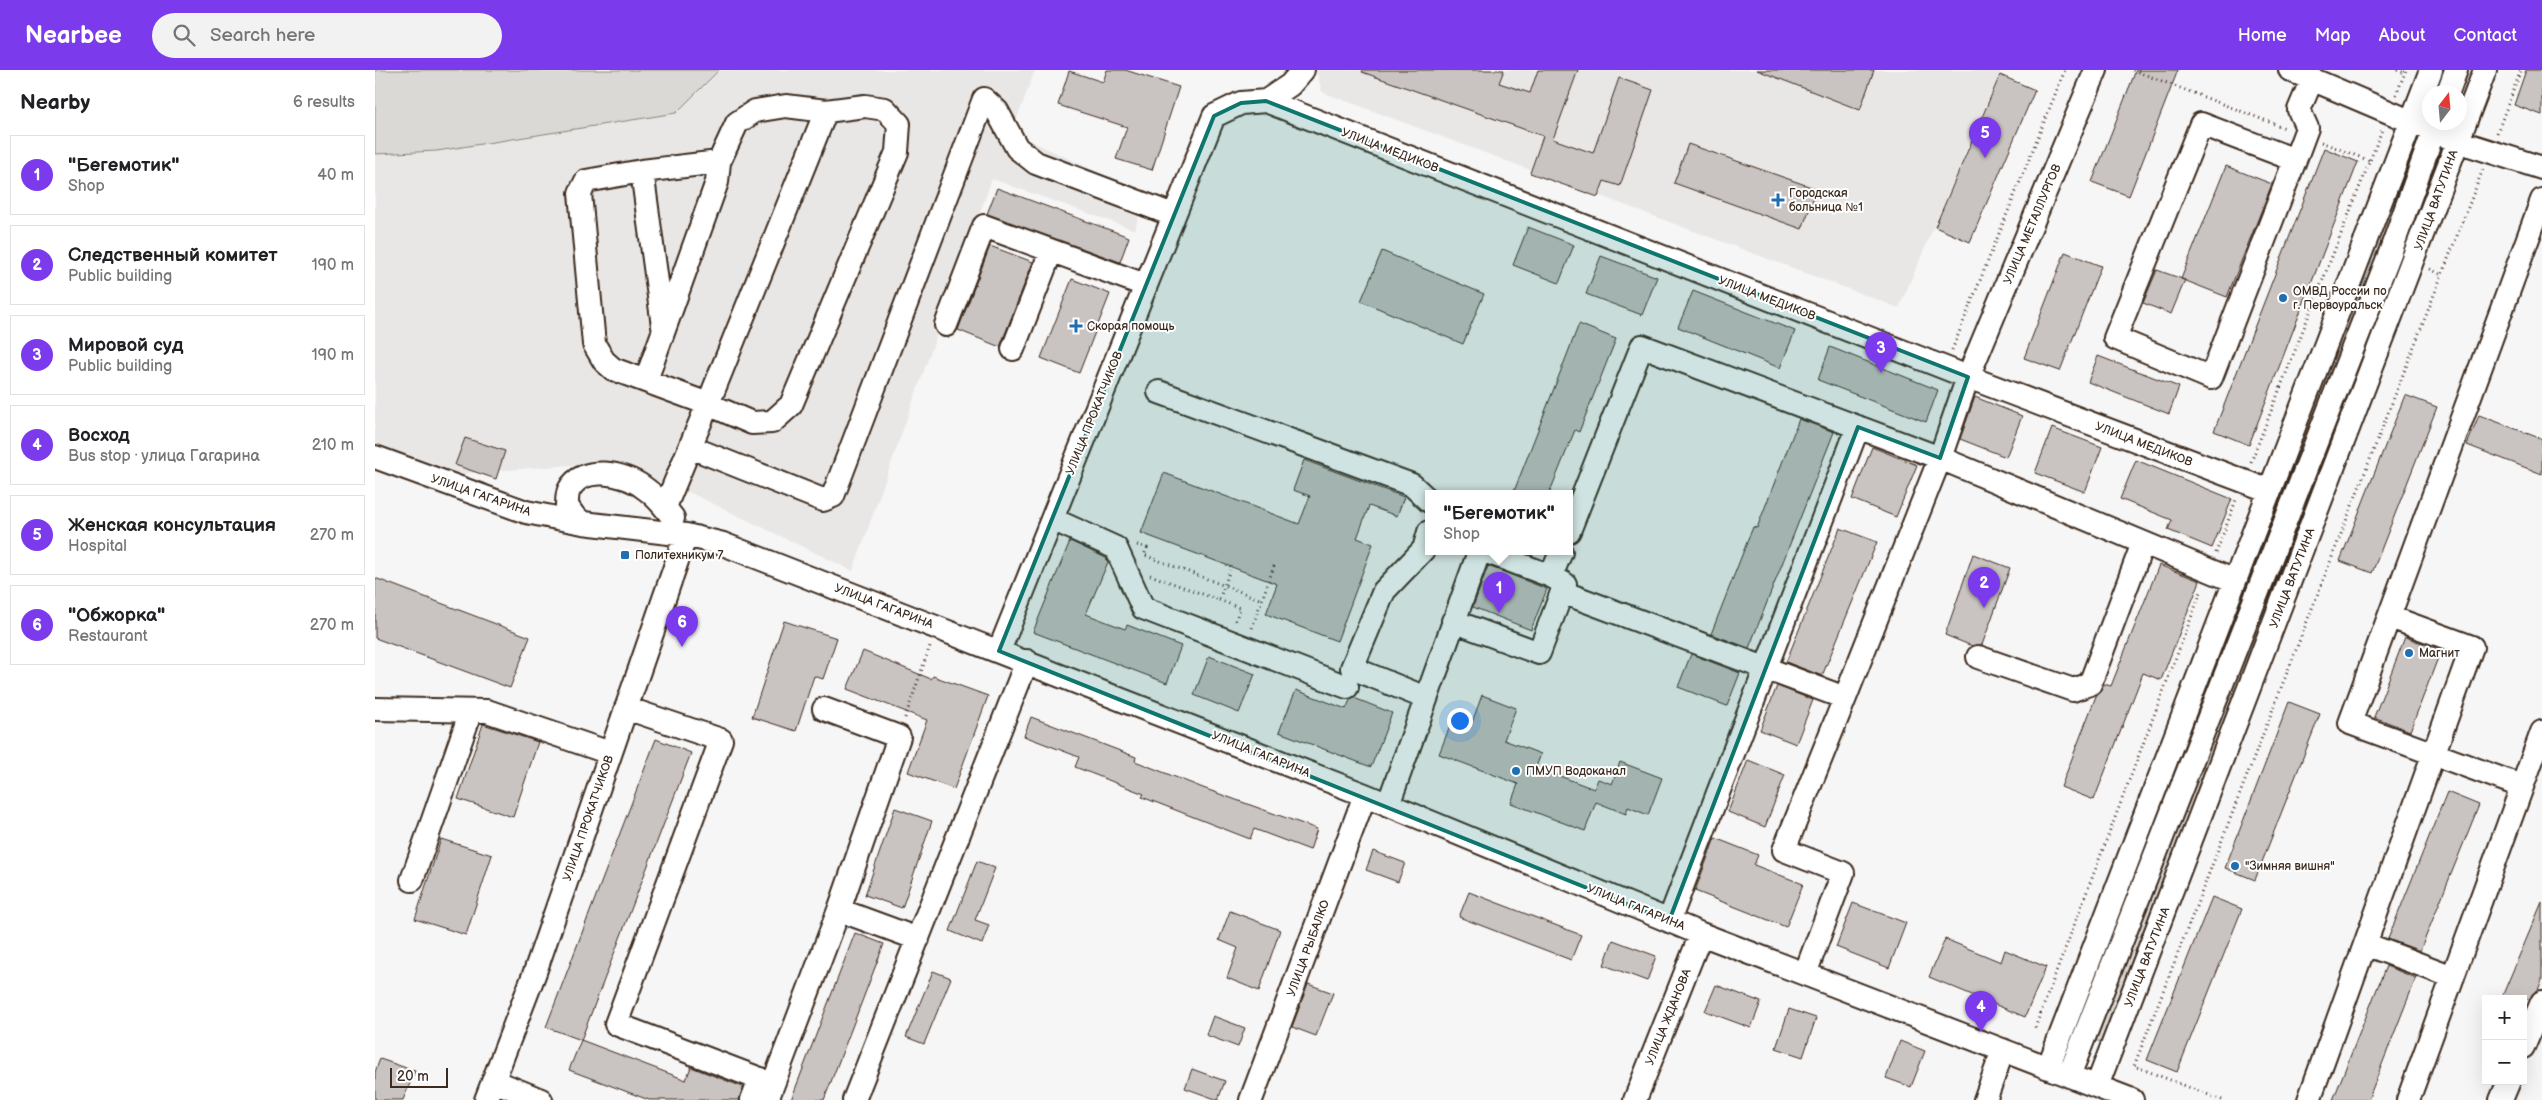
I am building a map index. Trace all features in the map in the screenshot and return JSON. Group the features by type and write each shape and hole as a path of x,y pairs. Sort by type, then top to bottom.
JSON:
{"street":[{"path":"1265,101 1290,85 1303,70"},
{"name":"УЛИЦА МЕТАЛЛУРГОВ","path":"1805,974 1843,874 1784,850 1940,458 1968,377 2096,70"},
{"path":"2290,70 2411,121 2422,124"},
{"path":"2048,1068 2431,70"},
{"path":"2451,85 2456,70"},
{"name":"УЛИЦА ВАТУТИНА","path":"2097,1086 2485,70"},
{"path":"2295,160 2201,124 2115,338 2211,378 2305,136 2307,128 2299,110 2311,79"},
{"path":"690,448 823,500 833,496 984,99 997,111 1017,148 1036,163 1173,215"},
{"name":"УЛИЦА ПРОКАТЧИКОВ","path":"999,651 1214,116 1241,103 1265,101"},
{"name":"УЛИЦА МЕДИКОВ","path":"1265,101 1968,377 2269,491"},
{"path":"646,380 717,182 719,162 737,122 755,111 786,106 826,112 865,106 885,108 899,124 897,152 791,405 772,422 752,423 708,404 613,369 604,361 594,344 579,193 586,181 642,170 719,162"},
{"path":"665,507 826,112"},
{"path":"2069,1076 2382,271 2435,130"},
{"path":"2440,130 2457,141 2542,168"},
{"path":"642,170 664,330"},
{"path":"2521,786 2350,722 2542,200"},
{"path":"946,325 983,226 1145,285"},
{"path":"1013,349 1051,250"},
{"path":"1573,521 1642,346 1940,458 2235,581"},
{"path":"1159,392 1412,485 1425,497"},
{"path":"1669,920 1858,427"},
{"name":"УЛИЦА ГАГАРИНА","path":"375,457 526,512 583,523 686,535 723,544 937,626 1365,795 1701,934 2132,1100"},
{"path":"583,523 573,516 567,506 569,490 580,479 596,474 619,475 643,486 665,507 686,535"},
{"path":"1051,519 1116,548 1143,608 1347,687"},
{"name":"УЛИЦА ПРОКАТЧИКОВ","path":"490,1090 535,972 686,535"},
{"path":"1978,657 2073,690 2090,684 2143,543"},
{"path":"1425,546 1424,549 1384,591 1352,668 1426,698"},
{"path":"1388,805 1478,555"},
{"path":"1494,555 1557,584 1845,698"},
{"path":"1453,621 1539,653 1557,584 1561,555"},
{"path":"2309,1100 2472,647 2390,616"},
{"path":"854,1100 1027,662"},
{"path":"626,708 721,740 616,1024 760,1079 752,1100"},
{"path":"375,709 487,711 610,753"},
{"path":"767,1100 839,910 899,737 823,709"},
{"path":"412,880 471,711"},
{"path":"2408,1100 2542,732"},
{"name":"УЛИЦА РЫБАЛКО","path":"1251,1100 1365,795"},
{"path":"839,910 918,939"},
{"name":"УЛИЦА ЖДАНОВА","path":"1635,1100 1701,934"},
{"path":"2365,944 2453,977"},
{"path":"2526,1040 2542,1002"},
{"path":"1985,1100 2003,1050"},
{"path":"2501,1100 2507,1085"},
{"path":"490,1090 541,1100"}],"path":[{"path":"1945,368 2065,70"},
{"path":"2133,70 2370,161"},
{"path":"2035,1028 2243,482 2405,72 2397,70"},
{"path":"2222,1100 2134,1066 2521,70"},
{"path":"1116,548 1129,543 1147,548 1144,555 1262,600"},
{"path":"1251,631 1275,563"},
{"path":"1219,600 1230,570"},
{"path":"1147,574 1240,608 1227,641"},
{"path":"899,737 937,626"}],"highlighted area":[{"path":"1266,101 1968,377 1940,458 1858,427 1669,921 999,651 1214,116 1241,103"}],"shaded area":[{"path":"375,70 719,70 676,113 437,151 375,154"},
{"path":"719,70 1035,70 1012,132 1144,194 1135,230 992,179 853,571 672,484 571,465 435,476 375,451 375,154 437,151 676,113"},
{"name":"Городская больница №1","path":"1316,70 2001,70 1899,308 1322,92"},
{"path":"2417,142 2443,151 2104,1043 2069,1032"}],"building":[{"path":"1107,70 1125,70 1179,87 1152,170 1116,159 1127,127 1058,105 1069,71 1103,82"},
{"path":"1363,70 1504,70 1499,83 1530,93 1538,70 1578,70 1553,139 1593,153 1619,78 1653,90 1620,186 1604,181 1598,197 1530,173 1543,136 1362,72"},
{"path":"1757,70 1874,70 1860,110"},
{"path":"2136,70 2178,70 2129,196 2092,182"},
{"path":"2526,70 2542,70 2542,115 2514,105"},
{"path":"2000,75 2035,90 1970,242 1935,227"},
{"path":"1688,144 1817,189 1802,229 1674,183"},
{"path":"2324,148 2358,162 2249,445 2214,431"},
{"path":"2226,166 2272,184 2227,297 2181,279"},
{"path":"997,188 1129,237 1120,262 987,214"},
{"path":"1528,227 1574,245 1559,283 1513,265"},
{"path":"990,246 1033,262 1000,347 958,330"},
{"path":"1382,251 1484,294 1463,344 1361,301"},
{"path":"2065,252 2101,266 2060,371 2024,358"},
{"path":"1601,256 1657,277 1642,315 1586,294"},
{"path":"2157,270 2185,280 2171,314 2143,303"},
{"name":"Скорая помощь","path":"1072,279 1110,294 1079,373 1041,358"},
{"path":"1693,291 1795,331 1780,368 1678,327"},
{"path":"1579,324 1616,339 1579,432 1575,430 1551,490 1515,490"},
{"path":"1830,347 1938,390 1926,422 1818,380"},
{"path":"2098,356 2179,387 2169,414 2088,382"},
{"path":"2405,395 2437,407 2372,573 2340,561"},
{"path":"1975,397 2022,416 2006,457 1960,439"},
{"path":"2479,415 2542,439 2542,474 2467,445"},
{"path":"1799,419 1834,432 1749,648 1711,634 1753,527 1757,528"},
{"path":"2052,428 2102,447 2085,492 2035,473"},
{"path":"465,438 505,451 496,479 455,465"},
{"path":"1872,447 1917,465 1896,517 1852,499"},
{"path":"1304,460 1404,497 1397,516 1369,506 1357,538 1373,544 1337,641 1266,614 1277,584 1141,533 1164,473 1299,524 1310,496 1293,490"},
{"path":"2136,460 2232,499 2212,548 2168,530 2172,520 2120,499"},
{"path":"1840,528 1877,542 1822,676 1786,662"},
{"path":"1070,541 1106,558 1108,562 1086,614 1125,629 1127,625 1181,646 1167,683 1033,632"},
{"path":"1973,554 2010,568 1982,645 1972,646 1945,635"},
{"path":"2159,565 2200,581 2161,680 2143,673 2094,800 2061,787 2096,696 2104,684 2111,686"},
{"path":"1488,566 1547,589 1531,630 1473,607"},
{"path":"375,578 530,637 510,688 375,638"},
{"path":"784,621 837,638 823,679 814,676 796,731 752,717"},
{"path":"2405,637 2441,650 2410,731 2374,717"},
{"path":"863,651 931,679 933,676 988,696 954,789 908,772 927,720 847,689"},
{"path":"1691,654 1740,673 1727,706 1678,687"},
{"path":"1209,656 1255,674 1239,713 1194,695"},
{"path":"1777,686 1813,700 1796,744 1760,730"},
{"path":"1296,690 1346,709 1350,700 1354,698 1392,713 1371,767 1279,732"},
{"path":"1482,695 1516,708 1504,740 1541,754 1536,767 1594,789 1598,779 1612,784 1620,762 1662,778 1648,815 1628,807 1626,814 1596,802 1585,831 1511,803 1518,784 1439,754 1452,721 1470,728"},
{"path":"2289,702 2320,714 2255,880 2225,868"},
{"path":"1031,717 1136,757 1135,761 1203,788 1317,829 1310,850 1254,829 1250,839 1142,797 1144,794 1075,767 1079,757 1024,736"},
{"path":"483,724 538,742 513,817 458,799"},
{"path":"656,739 691,753 581,1040 546,1027"},
{"path":"1748,760 1785,775 1765,827 1728,812"},
{"path":"2447,792 2479,805 2420,951 2388,939"},
{"path":"895,808 932,821 902,908 865,895"},
{"path":"1715,838 1758,855 1754,865 1803,884 1786,927 1695,891"},
{"path":"441,839 492,855 466,935 415,919"},
{"path":"1373,851 1405,863 1398,882 1366,870"},
{"path":"977,861 995,868 975,920 989,925 982,944 950,931"},
{"path":"1469,892 1581,935 1571,960 1459,917"},
{"path":"2212,897 2242,909 2177,1072 2147,1060"},
{"path":"2542,902 2542,980 2538,990 2529,999 2527,999 2527,995 2503,995"},
{"path":"1853,903 1906,923 1889,968 1836,947"},
{"path":"1230,911 1280,930 1259,991 1227,978 1238,948 1219,940"},
{"path":"855,933 884,944 824,1100 791,1100"},
{"path":"1945,939 2001,962 2005,950 2046,967 2025,1017 1929,977"},
{"path":"1613,940 1656,956 1647,981 1604,965"},
{"path":"2386,966 2416,978 2368,1100 2333,1100"},
{"path":"933,971 951,978 924,1044 906,1037"},
{"path":"1308,984 1333,993 1316,1036 1292,1027"},
{"path":"1716,985 1761,1002 1751,1028 1705,1011"},
{"path":"1789,1009 1816,1018 1803,1057 1776,1048"},
{"path":"1213,1016 1245,1028 1238,1047 1206,1035"},
{"path":"581,1040 686,1080 691,1067 743,1087 739,1100 649,1100 569,1070"},
{"path":"1900,1041 1925,1051 1911,1087 1886,1078"},
{"path":"380,1059 415,1071 403,1100 375,1100 375,1072"},
{"path":"1192,1069 1225,1081 1218,1100 1185,1088"}],"place":[{"name":"Женская консультация","path":"1985,158"},
{"name":"Городская больница №1","path":"1778,200"},
{"name":"ОМВД России по г. Первоуральск","path":"2283,298"},
{"name":"Скорая помощь","path":"1076,326"},
{"name":"Мировой суд","path":"1881,373"},
{"name":"Политехникум 7","path":"625,555"},
{"name":"Следственный комитет","path":"1984,608"},
{"name":"\"Бегемотик\"","path":"1499,613"},
{"name":"\"Обжорка\"","path":"682,647"},
{"name":"Магнит","path":"2409,653"},
{"name":"ПМУП Водоканал","path":"1516,771"},
{"name":"\"Зимняя вишня\"","path":"2235,866"},
{"name":"Восход","path":"1981,1032"}]}
